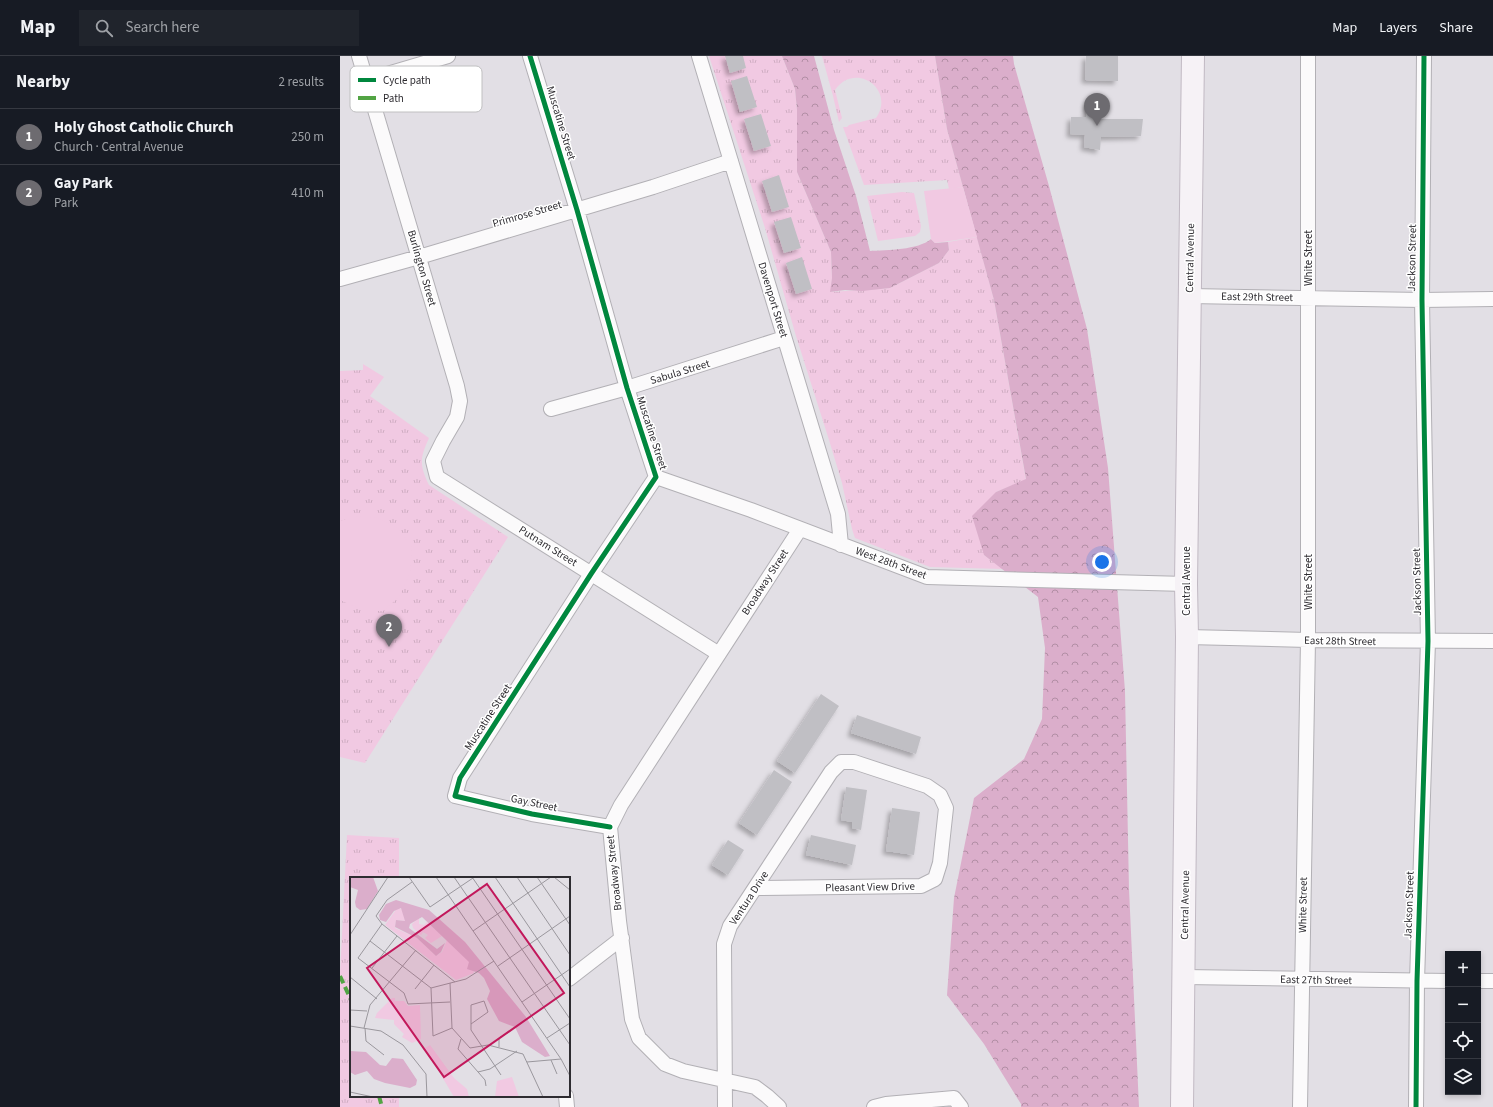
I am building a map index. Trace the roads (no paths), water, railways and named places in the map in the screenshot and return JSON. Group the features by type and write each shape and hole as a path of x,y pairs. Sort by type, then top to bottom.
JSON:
{"main road":[{"name":"Central Avenue","path":"1182,1107 1192,56"}],"street":[{"name":"Burlington Street","path":"359,56 362,66"},
{"path":"414,66 448,56"},
{"name":"Muscatine Street","path":"455,796 460,778 591,574 656,477 627,388 577,210 530,56"},
{"name":"Davenport Street","path":"699,56 838,514 841,545"},
{"name":"White Street","path":"1300,1107 1308,640 1308,56"},
{"name":"Jackson Street","path":"1416,1107 1416,981 1428,641 1422,300 1424,56"},
{"name":"Burlington Street","path":"376,112 457,386 460,401 457,417 433,461 437,477"},
{"name":"Primrose Street","path":"340,279 654,187 731,161"},
{"name":"East 29th Street","path":"1190,296 1422,300 1493,299"},
{"name":"Sabula Street","path":"551,409 627,388 784,338"},
{"name":"Putnam Street","path":"437,477 719,654"},
{"name":"West 28th Street","path":"656,477 751,510 927,577 1186,584"},
{"name":"Broadway Street","path":"778,1107 768,1096 755,1087 725,1079 684,1071 665,1064 639,1038 632,1019 610,827 621,805 800,529"},
{"name":"East 28th Street","path":"1187,638 1493,641"},
{"name":"Pleasant View Drive","path":"755,888 922,886 935,879 940,863 946,808 940,795 927,786 854,762 840,762"},
{"name":"Ventura Drive","path":"725,1107 724,944 730,926 831,772 840,762"},
{"name":"Gay Street","path":"455,796 532,814 610,827"},
{"path":"570,978 622,938"},
{"name":"East 27th Street","path":"1184,977 1301,980 1445,981"},
{"path":"1481,981 1493,981"},
{"path":"566,1097 567,1107"},
{"path":"874,1107 954,1098 961,1107"}],"place":[{"name":"Holy Ghost Catholic Church","path":"1097,126"},
{"name":"Gay Park","path":"389,647"}]}
